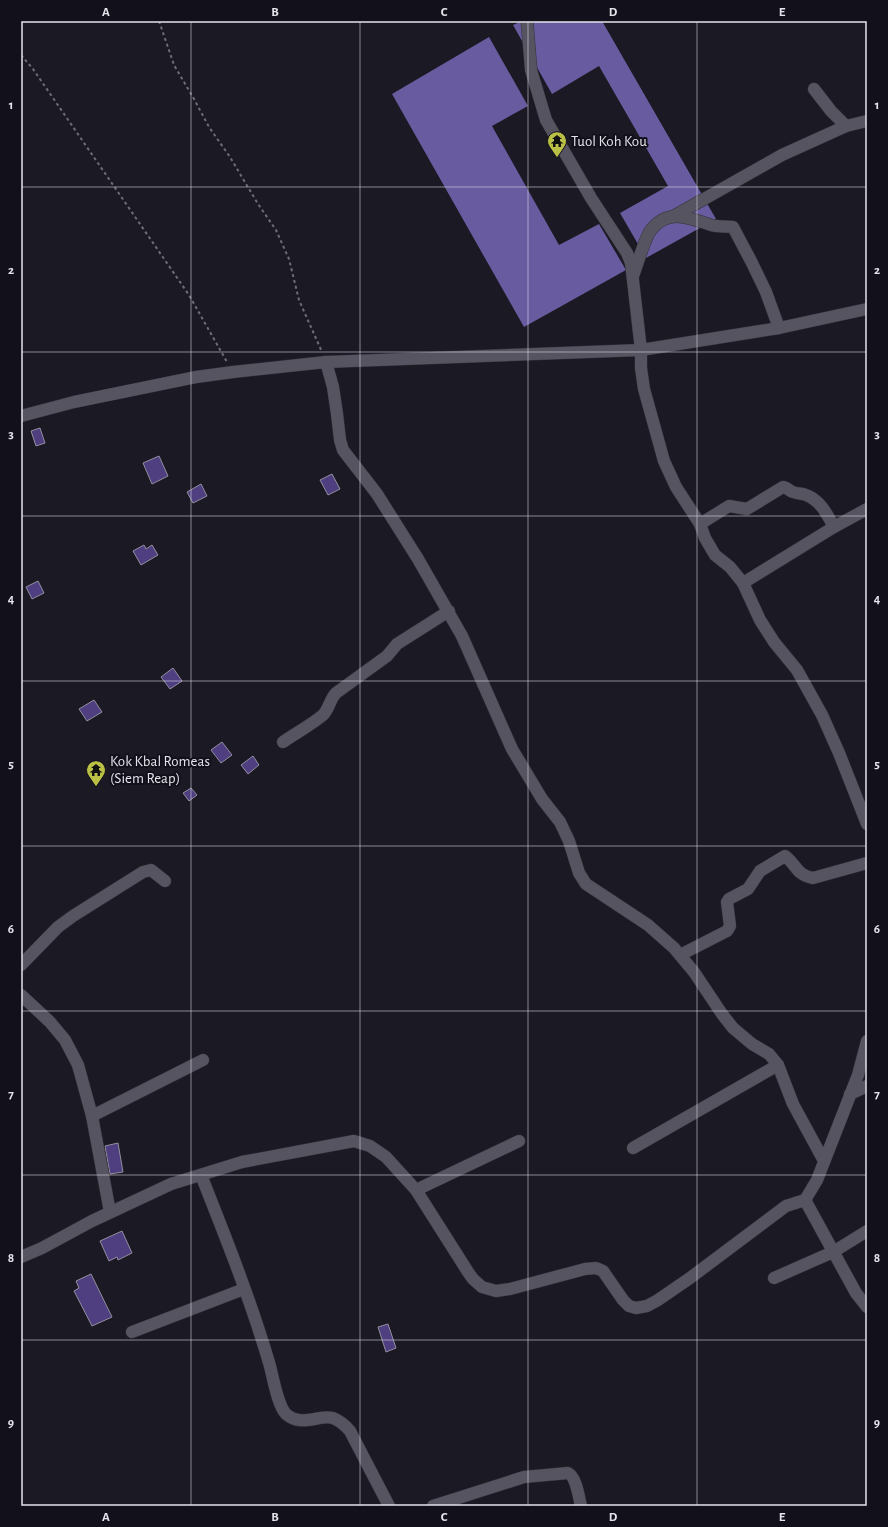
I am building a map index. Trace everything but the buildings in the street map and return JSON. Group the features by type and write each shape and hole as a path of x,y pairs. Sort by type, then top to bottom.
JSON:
{"street":[{"path":"527,21 531,70 546,120 591,198 627,253 631,263 644,389 664,461 676,487 700,524 705,538 715,555 730,567 743,583 760,620 774,642 798,670 822,715 839,753 867,824"},
{"path":"814,89 831,111 846,126"},
{"path":"632,278 650,231 662,219 674,216 782,155 846,126 867,121"},
{"path":"674,216 691,218 712,225 732,227 766,292 780,328"},
{"path":"21,416 74,402 196,377 233,372 326,362 641,350 780,328 867,309"},
{"path":"326,362 333,387 338,414 340,440 343,450 377,494 449,611 462,636 512,748 542,799 560,822 569,841 579,873 586,884 648,925 680,955 694,972 733,1028 752,1044 769,1054 778,1065 793,1104 824,1161"},
{"path":"700,524 729,506 747,510 783,487 786,487 795,493 805,494 817,500 827,512 834,527"},
{"path":"743,583 834,527 867,509"},
{"path":"282,742 324,714 329,706 331,698 336,693 387,656 397,644 449,611"},
{"path":"680,955 727,931 730,926 727,902 729,899 748,889 760,871 785,856 798,872 806,877 813,878 867,863"},
{"path":"21,965 58,928 74,916 143,872 151,870 165,881"},
{"path":"21,995 50,1022 65,1040 78,1065 92,1116 110,1212"},
{"path":"21,1257 110,1212 171,1184 242,1162 354,1141 370,1146 386,1157 416,1190 468,1272 482,1287 496,1292 585,1268 596,1268 603,1272 628,1306 636,1308 647,1306 658,1300 786,1206 805,1200 817,1180 858,1075 867,1041"},
{"path":"92,1116 203,1060"},
{"path":"633,1148 778,1065"},
{"path":"850,1094 867,1086"},
{"path":"416,1190 518,1141"},
{"path":"201,1175 235,1262 267,1357 281,1405 285,1413 302,1421 332,1418 343,1423 350,1430 389,1506"},
{"path":"805,1200 856,1293 867,1308"},
{"path":"774,1278 833,1252 867,1231"},
{"path":"132,1332 244,1289"},
{"path":"433,1506 524,1477 564,1473 571,1474 581,1506"}],"path":[{"path":"159,21 174,65 209,127 230,157 258,204 276,230 289,259 299,300 326,362"},
{"path":"21,55 33,69 189,295 233,372"}],"shaded area":[{"path":"522,21 602,21 716,219 646,258 620,213 668,186 599,66 552,94 513,25"},
{"path":"489,37 528,106 492,126 559,245 599,224 626,270 524,327 392,94"}],"place":[{"name":"Tuol Koh Kou","path":"557,158"},
{"name":"Kok Kbal Romeas (Siem Reap)","path":"96,787"}]}
